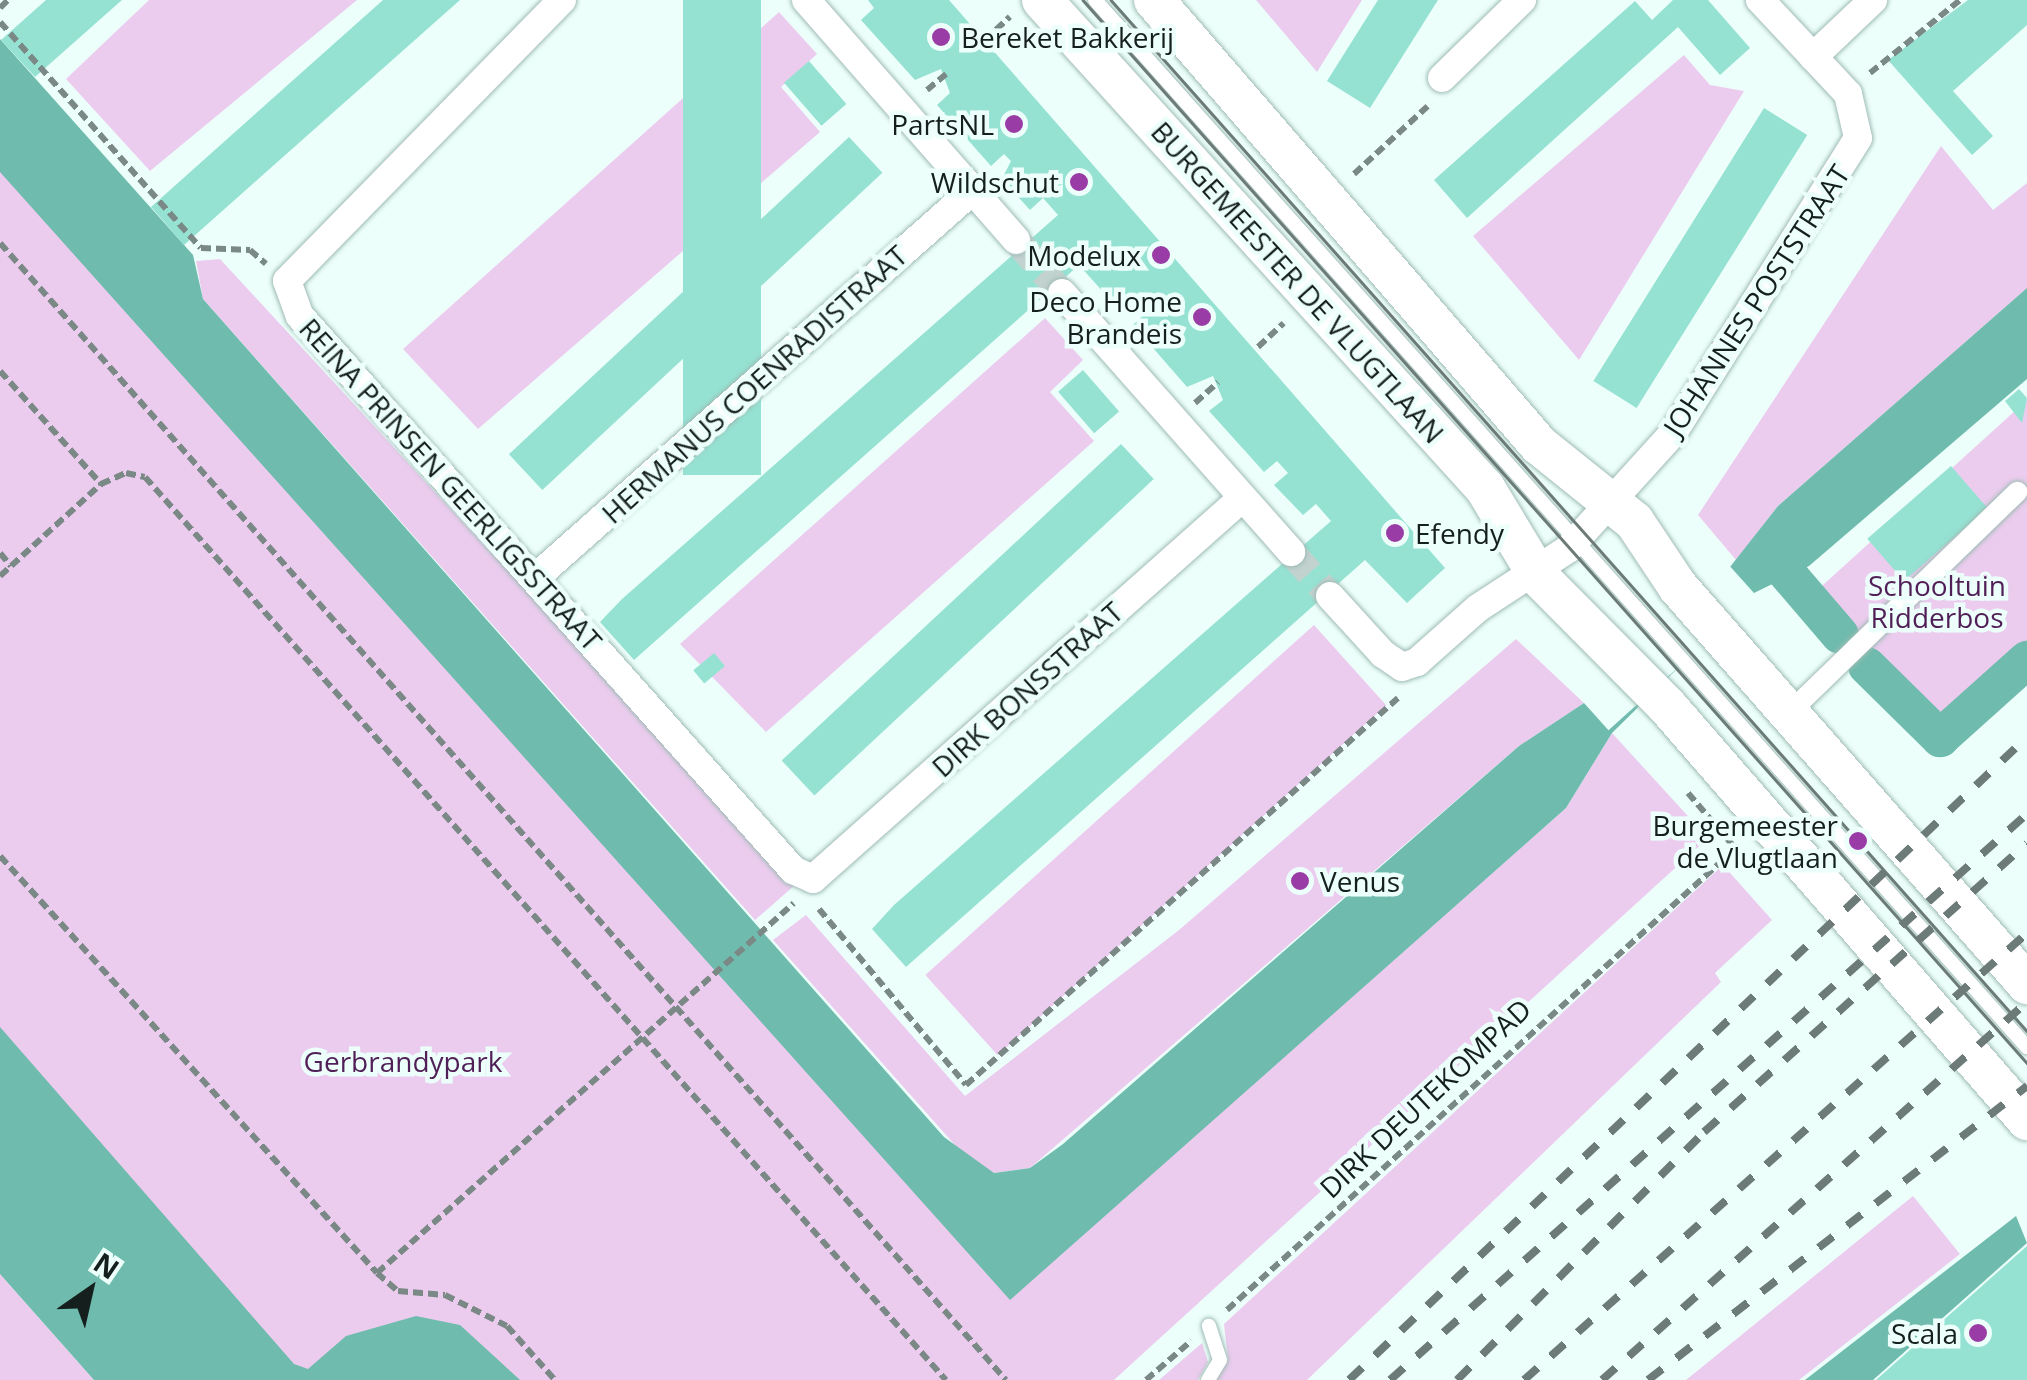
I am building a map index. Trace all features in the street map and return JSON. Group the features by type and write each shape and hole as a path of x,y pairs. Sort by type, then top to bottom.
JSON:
{"main road":[{"path":"1154,0 1539,446 1614,501 1678,587 1788,714 1934,910 2027,984"},
{"name":"BURGEMEESTER DE VLUGTLAAN","path":"1026,8 1485,488 1538,576 1667,706 2027,1120"}],"street":[{"name":"REINA PRINSEN GEERLIGSSTRAAT","path":"562,0 286,280 300,316 793,870 813,879"},
{"path":"806,0 1016,240"},
{"path":"1442,78 1522,0"},
{"path":"1760,0 1848,94"},
{"path":"1812,57 1873,0"},
{"name":"JOHANNES POSTSTRAAT","path":"1614,501 1673,433 1848,160 1860,119 1848,94"},
{"name":"HERMANUS COENRADISTRAAT","path":"535,578 973,190"},
{"path":"1062,293 1291,552"},
{"path":"1788,714 2017,492"},
{"name":"DIRK BONSSTRAAT","path":"813,879 1241,499"},
{"path":"1330,596 1402,667 1538,576 1614,501"}],"lane":[{"name":"BURGEMEESTER DE VLUGTLAAN","path":"1094,0 1698,678 1934,910 2027,1047"},
{"path":"1208,1380 1220,1360 1209,1326"}],"path":[{"path":"0,8 8,0"},
{"path":"1848,94 1960,0"},
{"path":"984,40 1026,8"},
{"path":"0,22 201,248 228,247"},
{"path":"1354,174 1428,106 1442,78"},
{"path":"0,244 1006,1380"},
{"path":"1258,347 1284,322"},
{"path":"0,371 101,484"},
{"path":"0,576 101,484 126,473 145,478 646,1032 946,1380"},
{"path":"0,552 11,566"},
{"path":"813,879 822,921 966,1085 1397,703 1402,667"},
{"name":"DIRK DEUTEKOMPAD","path":"1146,1380 1735,849"},
{"path":"0,856 377,1274 398,1291 446,1294 507,1326 555,1380"},
{"path":"377,1274 788,910"}],"green space":[{"path":"149,0 357,0 150,171 66,79"},
{"path":"1256,0 1362,0 1317,72"},
{"path":"779,12 817,54 781,87 820,132 478,429 403,349"},
{"path":"1684,55 1710,85 1744,91 1579,360 1473,236"},
{"path":"1941,146 1993,210 2027,183 2027,288 1778,506 1736,560 1698,515"},
{"name":"Gerbrandypark","path":"0,148 1019,1291 1566,808 1612,733 1708,838 1114,1380 270,1380 0,1073"},
{"path":"220,259 795,885 755,920 203,299 196,261"},
{"path":"1045,318 1083,360 1050,392 1094,441 766,732 680,644"},
{"name":"Schooltuin Ridderbos","path":"2027,400 2027,649 1934,733 1813,594"},
{"path":"1314,625 1386,705 998,1055 925,975"},
{"path":"1516,639 1584,703 1519,746 1030,1168 994,1173 970,1162 773,940 806,915 965,1096 1179,930"},
{"path":"1723,865 1772,920 1715,973 1721,982 1307,1380 1215,1380 1228,1360 1224,1324"},
{"path":"1913,1196 1960,1254 1799,1380 1686,1380"},
{"path":"0,1274 94,1380 0,1380"},
{"path":"1202,1343 1208,1362 1198,1380 1159,1380"}],"shaded area":[{"path":"0,39 193,255 203,299 944,1137 994,1173 1030,1168 1063,1144 1519,746 1584,703 1730,567 1778,506 2027,288 2027,379 1809,566 1754,593 1612,733 1566,808 1010,1300 0,172"},
{"path":"0,1027 294,1364 308,1369 346,1336 416,1316 460,1325 520,1380 94,1380 0,1274"},
{"path":"2016,1216 2027,1243 1873,1380 1805,1380"}],"pier":[{"path":"1727,563 1757,596 1608,730 1578,697"}],"building":[{"path":"46,0 122,0 35,77 1,40"},
{"path":"383,0 460,0 184,245 151,207"},
{"path":"683,0 761,0 761,475 683,475"},
{"path":"868,0 949,0 1445,568 1407,603 1365,560 906,967 872,929 894,905 1331,521 1316,504 1303,515 1274,485 1288,473 1277,461 1264,472 1209,411 1223,400 1213,376 1187,387 1133,325 1146,313 1135,301 1122,313 1079,265 634,660 600,622 1058,215 1043,198 1030,210 1002,179 1011,161 1004,154 991,166 937,105 950,93 941,69 915,80 861,20 874,8"},
{"path":"1378,0 1438,0 1370,108 1327,81"},
{"path":"1673,0 1708,0 1750,48 1720,75 1678,27 1467,218 1434,180 1635,1 1652,20"},
{"path":"1968,0 2027,0 2027,25 1953,91 1993,136 1972,155 1888,60"},
{"path":"809,61 846,104 821,126 784,83"},
{"path":"1764,108 1807,135 1637,408 1593,381"},
{"path":"849,137 882,173 542,490 509,454"},
{"path":"1083,370 1119,412 1094,433 1058,392"},
{"path":"2019,389 2027,398 2022,423 2005,401"},
{"path":"1121,444 1154,479 814,796 782,760"},
{"path":"1951,466 1988,508 1904,581 1867,539"},
{"path":"714,653 725,666 704,683 693,670"},
{"name":"Scala","path":"2027,1246 2027,1380 1876,1380 1983,1285"}],"waterway":[{"path":"1780,565 1840,635"},
{"path":"1867,666 1940,738 2027,660"}],"tunnel":[{"path":"1016,240 1062,293"},
{"path":"1291,552 1330,596"}],"tram line":[{"path":"1083,0 2027,1063"},
{"path":"1111,0 2027,1031"}],"railway":[{"path":"1349,1380 2027,737"},
{"path":"1390,1380 2027,814"},
{"path":"1457,1380 1704,1132 2027,843"},
{"path":"1524,1380 2027,933"},
{"path":"1602,1380 2027,1002"},
{"path":"1648,1380 2027,1086"}],"place":[{"name":"Bereket Bakkerij","path":"941,37"},
{"name":"PartsNL","path":"1014,124"},
{"name":"Wildschut","path":"1079,182"},
{"name":"Modelux","path":"1161,255"},
{"name":"Deco Home Brandeis","path":"1202,317"},
{"name":"Efendy","path":"1395,533"},
{"name":"Burgemeester de Vlugtlaan","path":"1858,841"},
{"name":"Venus","path":"1300,881"},
{"name":"Scala","path":"1978,1333"}]}
